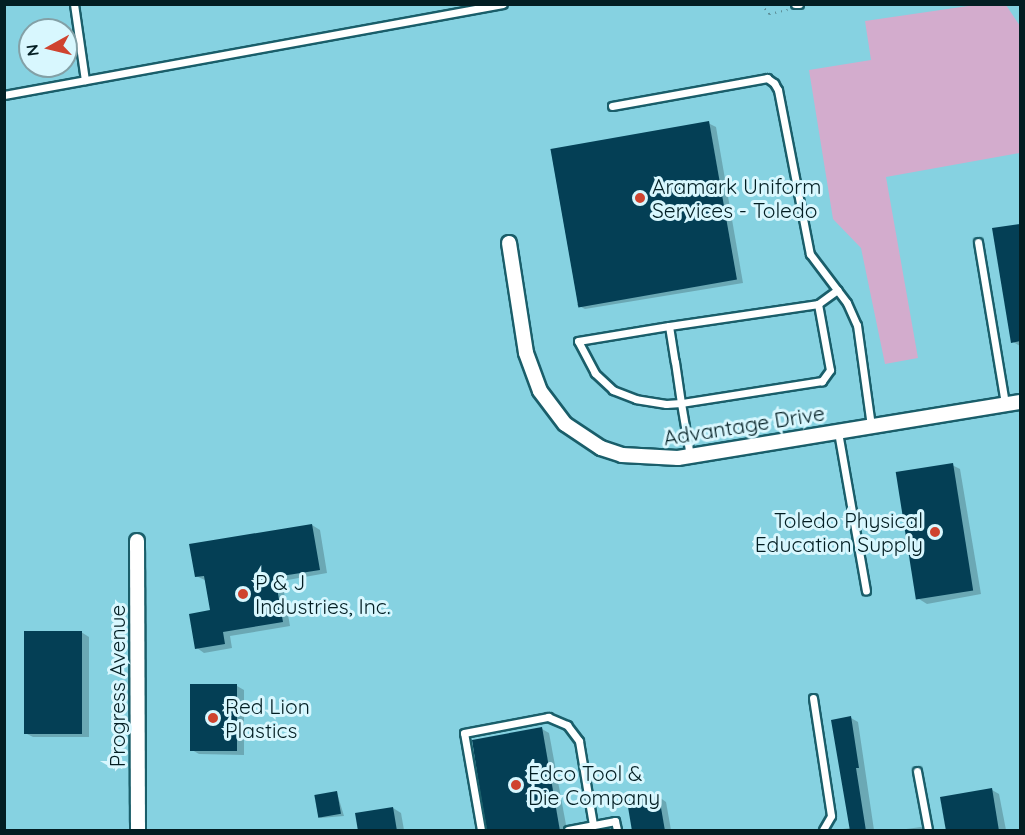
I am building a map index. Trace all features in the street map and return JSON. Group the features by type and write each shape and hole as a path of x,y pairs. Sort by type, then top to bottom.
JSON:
{"street":[{"name":"Advantage Drive","path":"509,243 532,373 565,424 601,448 622,455 663,460 1020,402"},
{"name":"Progress Avenue","path":"137,541 138,831"}],"lane":[{"path":"74,4 85,80"},
{"path":"4,95 502,4"},
{"path":"612,106 766,78 774,83 810,254 837,290 857,325 871,426"},
{"path":"978,242 1005,404"},
{"path":"818,304 830,370 822,381 681,403 636,399 613,390 596,374 578,341 818,304 837,290"},
{"path":"669,326 690,456"},
{"path":"838,432 866,591"},
{"path":"813,698 831,816 823,831"},
{"path":"480,831 464,733 548,717 567,724 579,741 593,825"},
{"path":"917,771 928,831"},
{"path":"568,831 615,821 617,831"}],"path":[{"path":"761,4 769,14 790,10 796,5"}],"shaded area":[{"path":"5,5 1020,5 1020,830 5,830"},
{"path":"975,5 1006,5 1020,26 1020,153 886,177 918,358 885,364 861,248 833,219 809,70 871,60 865,21"}],"building":[{"name":"Aramark Uniform Services - Toledo","path":"709,121 737,280 578,308 550,149"},
{"path":"1020,224 1020,341 1011,343 992,228"},
{"name":"Toledo Physical Education Supply","path":"953,463 973,590 916,599 896,472"},
{"name":"P & J Industries, Inc.","path":"312,524 320,570 275,577 283,622 223,632 225,644 195,649 189,614 210,610 204,576 195,577 189,544"},
{"path":"24,631 82,631 82,734 24,734"},
{"name":"Red Lion Plastics","path":"190,684 237,684 237,751 190,751"},
{"path":"851,716 866,831 850,831 831,720"},
{"name":"Edco Tool & Die Company","path":"542,727 560,831 486,831 472,740"},
{"path":"992,788 999,831 946,831 940,797"},
{"path":"337,791 341,814 318,818 314,795"},
{"path":"659,796 665,831 632,831 627,801"},
{"path":"393,807 397,831 358,831 355,813"}],"place":[{"name":"Aramark Uniform Services - Toledo","path":"640,198"},
{"name":"Toledo Physical Education Supply","path":"935,532"},
{"name":"P & J Industries, Inc.","path":"243,594"},
{"name":"Red Lion Plastics","path":"213,718"},
{"name":"Edco Tool & Die Company","path":"516,785"}]}
